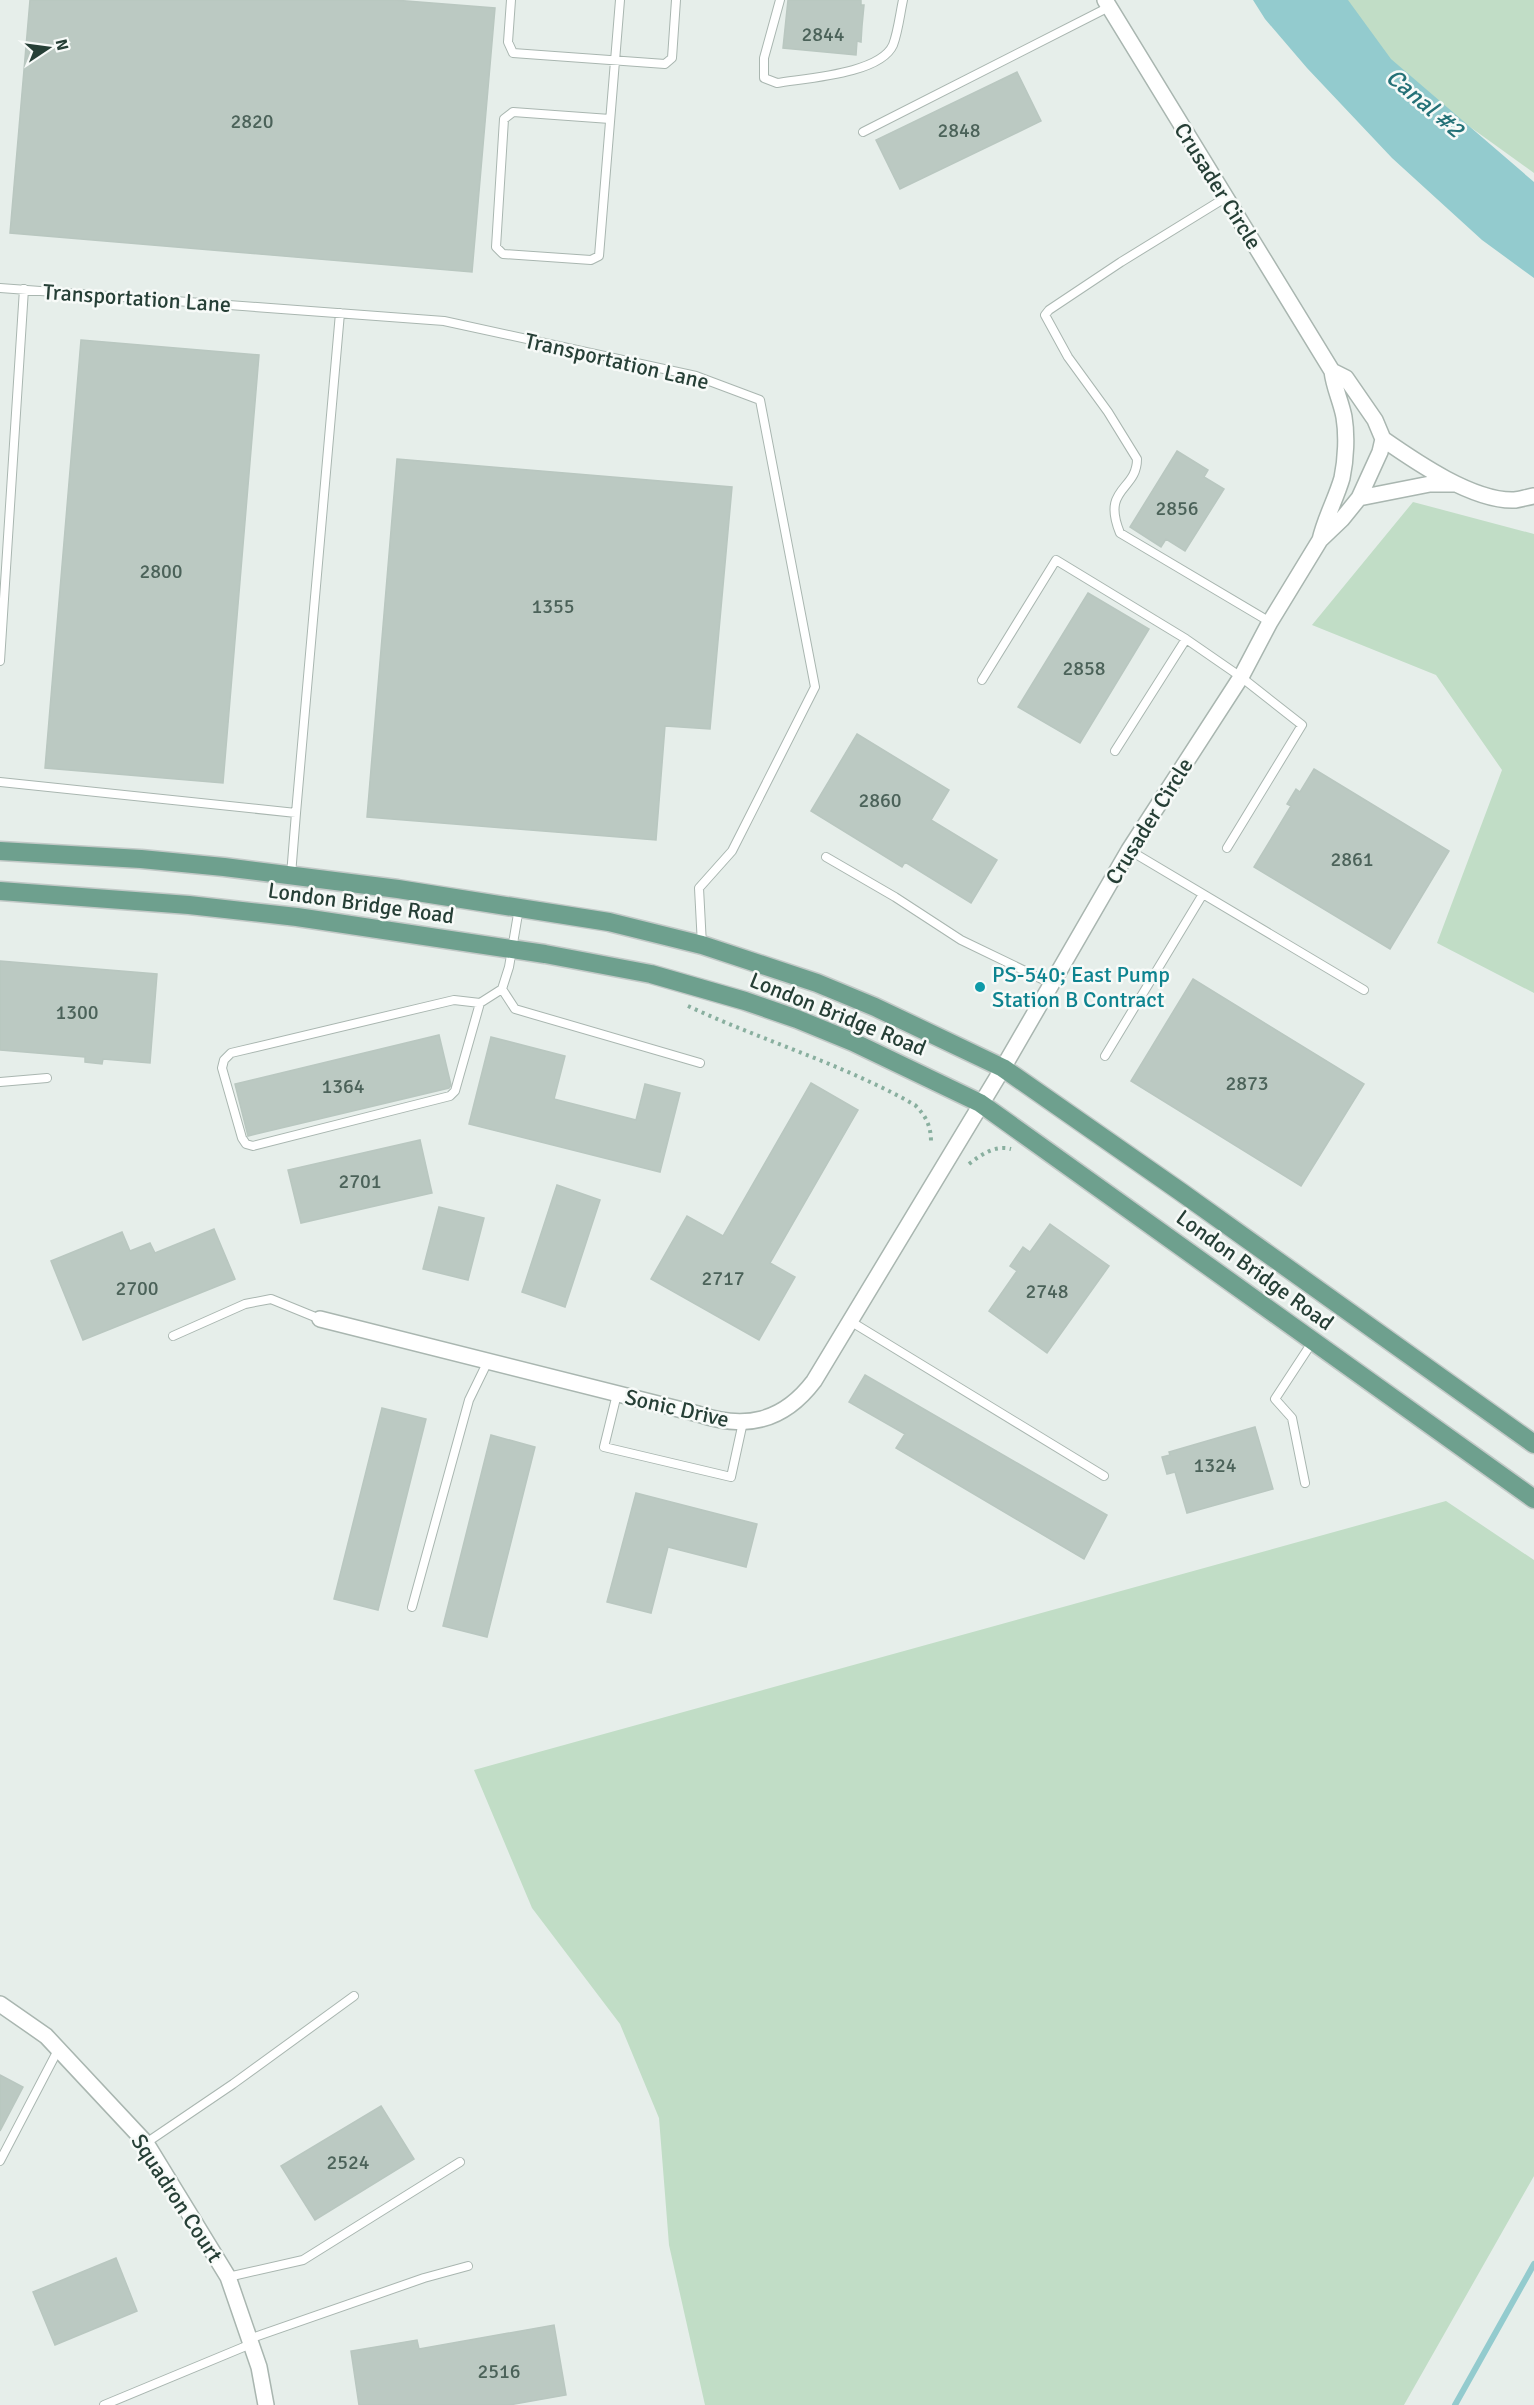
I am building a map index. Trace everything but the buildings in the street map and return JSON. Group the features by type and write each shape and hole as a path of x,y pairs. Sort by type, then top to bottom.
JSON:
{"main road":[{"name":"London Bridge Road","path":"0,851 141,859 291,875 609,922 702,945 783,971 846,995 1003,1068 1190,1198 1534,1444"},
{"name":"London Bridge Road","path":"0,891 178,904 297,917 512,948 651,974 745,1001 853,1042 980,1103 1534,1499"}],"street":[{"name":"Crusader Circle","path":"1107,4 1332,371 1334,387 1344,416 1345,447 1342,477 1324,520 1320,540"},
{"name":"Crusader Circle","path":"980,1103 1003,1068 1129,850 1241,677 1270,622 1320,540 1342,519 1359,498 1380,452 1383,439 1375,420 1346,378 1332,371"},
{"path":"1383,439 1423,466 1456,484 1488,495 1514,500 1534,496"},
{"path":"1359,498 1430,484 1456,484"},
{"name":"Sonic Drive","path":"320,1319 716,1420 744,1422 771,1416 792,1405 804,1394 980,1103"},
{"name":"Squadron Court","path":"0,2004 46,2037 146,2143 228,2277 259,2367 266,2405"}],"lane":[{"path":"511,0 508,42 513,53 665,64 672,58 676,0"},
{"path":"610,119 513,112 504,119 496,247 503,255 591,260 598,256 610,119 620,0"},
{"path":"780,0 765,58 764,78 777,83 859,69 881,60 892,46 903,0"},
{"path":"863,132 1107,4"},
{"path":"1225,198 1121,262 1049,310 1045,315 1068,357 1108,412 1137,459 1137,466 1119,494 1113,509 1120,533 1270,622"},
{"name":"Transportation Lane","path":"0,288 444,321 696,376 760,400 815,687 732,851 699,888 702,945"},
{"path":"0,662 24,289"},
{"path":"291,875 340,313"},
{"path":"982,680 1056,560 1186,639 1241,677 1302,725 1227,848"},
{"path":"1115,751 1186,639"},
{"path":"0,783 296,813"},
{"path":"1129,850 1364,990"},
{"path":"826,858 895,897 961,940 1052,984"},
{"path":"1105,1056 1203,894"},
{"path":"480,1003 455,1091 450,1096 254,1146 246,1143 242,1138 222,1068 224,1060 231,1053 454,1000 480,1003 502,989 519,908"},
{"path":"502,989 515,1009 700,1064"},
{"path":"0,1083 47,1078"},
{"path":"173,1336 245,1304 271,1299 320,1319"},
{"path":"848,1320 1104,1476"},
{"path":"1305,1483 1292,1418 1275,1399 1313,1341"},
{"path":"412,1607 469,1400 488,1361"},
{"path":"617,1394 604,1447 732,1477 744,1422"},
{"path":"146,2143 233,2084 354,1996"},
{"path":"0,2162 58,2050"},
{"path":"228,2277 303,2260 460,2162"},
{"path":"104,2405 250,2342 424,2278 468,2266"}],"green space":[{"path":"1346,0 1534,0 1534,173 1391,70"},
{"path":"1413,502 1534,534 1534,993 1437,943 1502,770 1436,675 1312,625"},
{"path":"1446,1501 1534,1560 1534,2176 1404,2405 705,2405 669,2245 659,2118 620,2024 532,1908 474,1770"}],"water":[{"name":"Canal #2","path":"1253,0 1348,0 1391,59 1534,182 1534,278 1482,240 1392,158 1307,68 1265,19"}],"waterway":[{"path":"1455,2405 1534,2264"}],"place":[{"name":"PS-540; East Pump Station B Contract","path":"980,987"}]}
